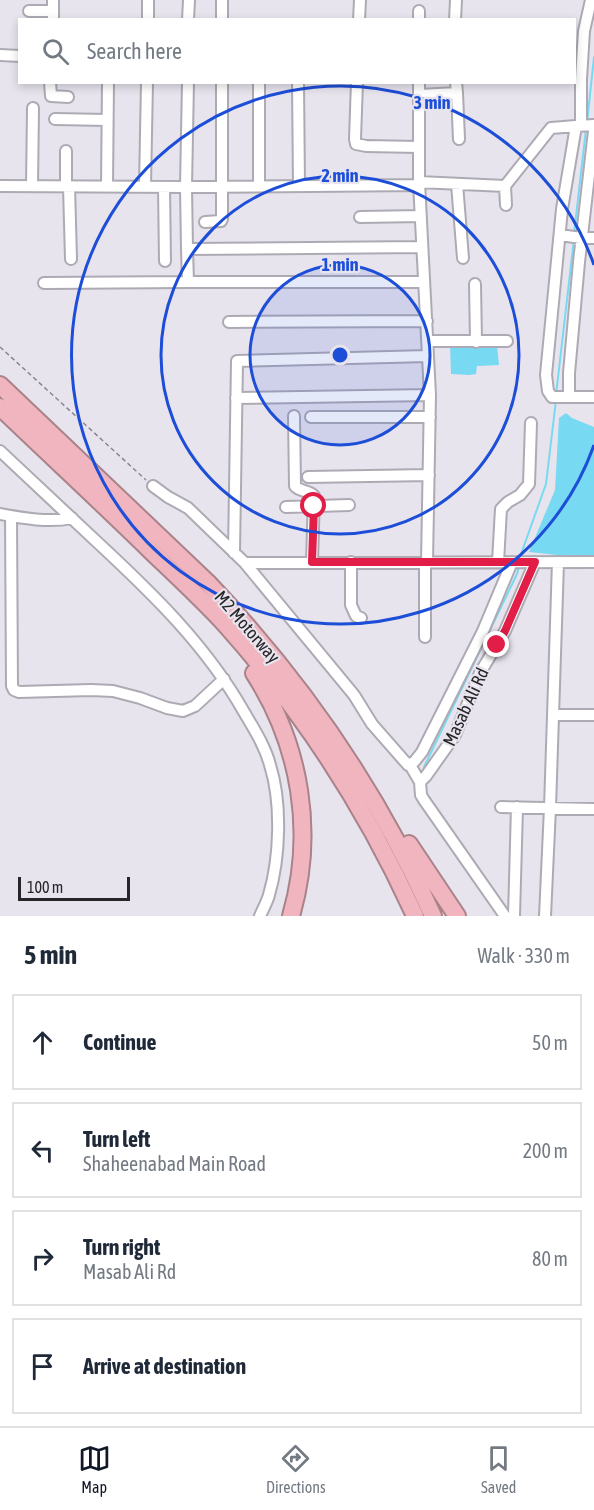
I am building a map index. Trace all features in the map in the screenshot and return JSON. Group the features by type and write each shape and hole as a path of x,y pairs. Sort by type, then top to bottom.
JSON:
{"highway":[{"name":"M2 Motorway","path":"0,385 208,583 262,643 312,707 361,780 397,843 433,916"},
{"name":"M2 Motorway","path":"0,407 197,595 250,653 327,756 366,819 415,916"},
{"path":"117,517 194,600 248,664 278,717 295,766 303,816 303,852 291,916"},
{"path":"262,643 306,689 372,784 401,833 457,916"}],"street":[{"path":"148,0 148,18"},
{"path":"188,18 189,0"},
{"path":"222,0 222,18"},
{"path":"359,18 360,0"},
{"path":"455,18 456,0"},
{"path":"591,0 584,31 581,79 587,126 572,237 546,375 548,391 560,397 594,397"},
{"path":"29,11 53,10"},
{"path":"0,55 18,56"},
{"path":"50,84 51,96 68,97"},
{"path":"107,186 108,84"},
{"path":"145,186 147,84"},
{"path":"188,84 186,187 188,282"},
{"path":"205,222 221,221 222,84"},
{"path":"259,84 259,186"},
{"path":"298,84 299,186"},
{"path":"357,84 355,139 357,144 418,147"},
{"path":"419,84 419,184 430,395 425,637"},
{"path":"419,95 457,88 459,139"},
{"path":"32,186 33,108"},
{"path":"55,119 107,120"},
{"path":"506,205 505,186 551,128 587,126"},
{"path":"560,397 569,373 572,237 562,209 587,126"},
{"path":"66,151 71,259"},
{"path":"0,186 186,187 457,184 505,186"},
{"path":"457,184 463,258"},
{"path":"164,187 165,261"},
{"path":"360,217 421,216"},
{"path":"572,237 594,238"},
{"path":"187,249 422,247"},
{"path":"44,283 423,282"},
{"path":"475,284 476,342"},
{"path":"229,322 427,321"},
{"path":"427,341 507,341"},
{"path":"234,553 237,361 428,356"},
{"path":"236,398 430,395"},
{"path":"294,416 295,486 314,496 312,562"},
{"path":"311,417 430,417"},
{"path":"498,562 501,509 520,495 529,484 531,423"},
{"path":"0,451 143,585 185,628 217,668 256,734 270,763 277,794 278,821 276,858 269,894 260,916"},
{"path":"308,477 429,475"},
{"path":"153,486 188,508 245,563 354,694 372,724 410,765 420,782 421,795 424,800 505,916"},
{"path":"286,507 349,506"},
{"path":"72,518 62,520 6,515 12,686 14,690 19,692 113,691 183,711 195,706 224,679"},
{"path":"351,562 351,605 357,616 361,618"},
{"path":"410,765 422,752 483,631 512,562"},
{"name":"Masab Ali Rd","path":"420,782 455,735 480,673 505,631 535,562"},
{"path":"545,916 558,562"},
{"path":"245,563 594,562"},
{"path":"553,715 594,716"},
{"path":"501,807 594,809"},
{"path":"514,916 517,807"}],"path":[{"path":"0,347 153,486"}],"water":[{"path":"497,344 499,365 477,366 476,374 451,374 450,345"},
{"path":"566,413 594,427 594,555 566,556 529,552 555,490 559,418"}],"waterway":[{"path":"587,123 594,57"},
{"path":"574,234 586,129"},
{"path":"556,395 574,239"},
{"path":"520,557 546,484 556,400"},
{"path":"424,767 519,566"}],"route":[{"path":"314,506 312,562 535,562 497,645"}]}
